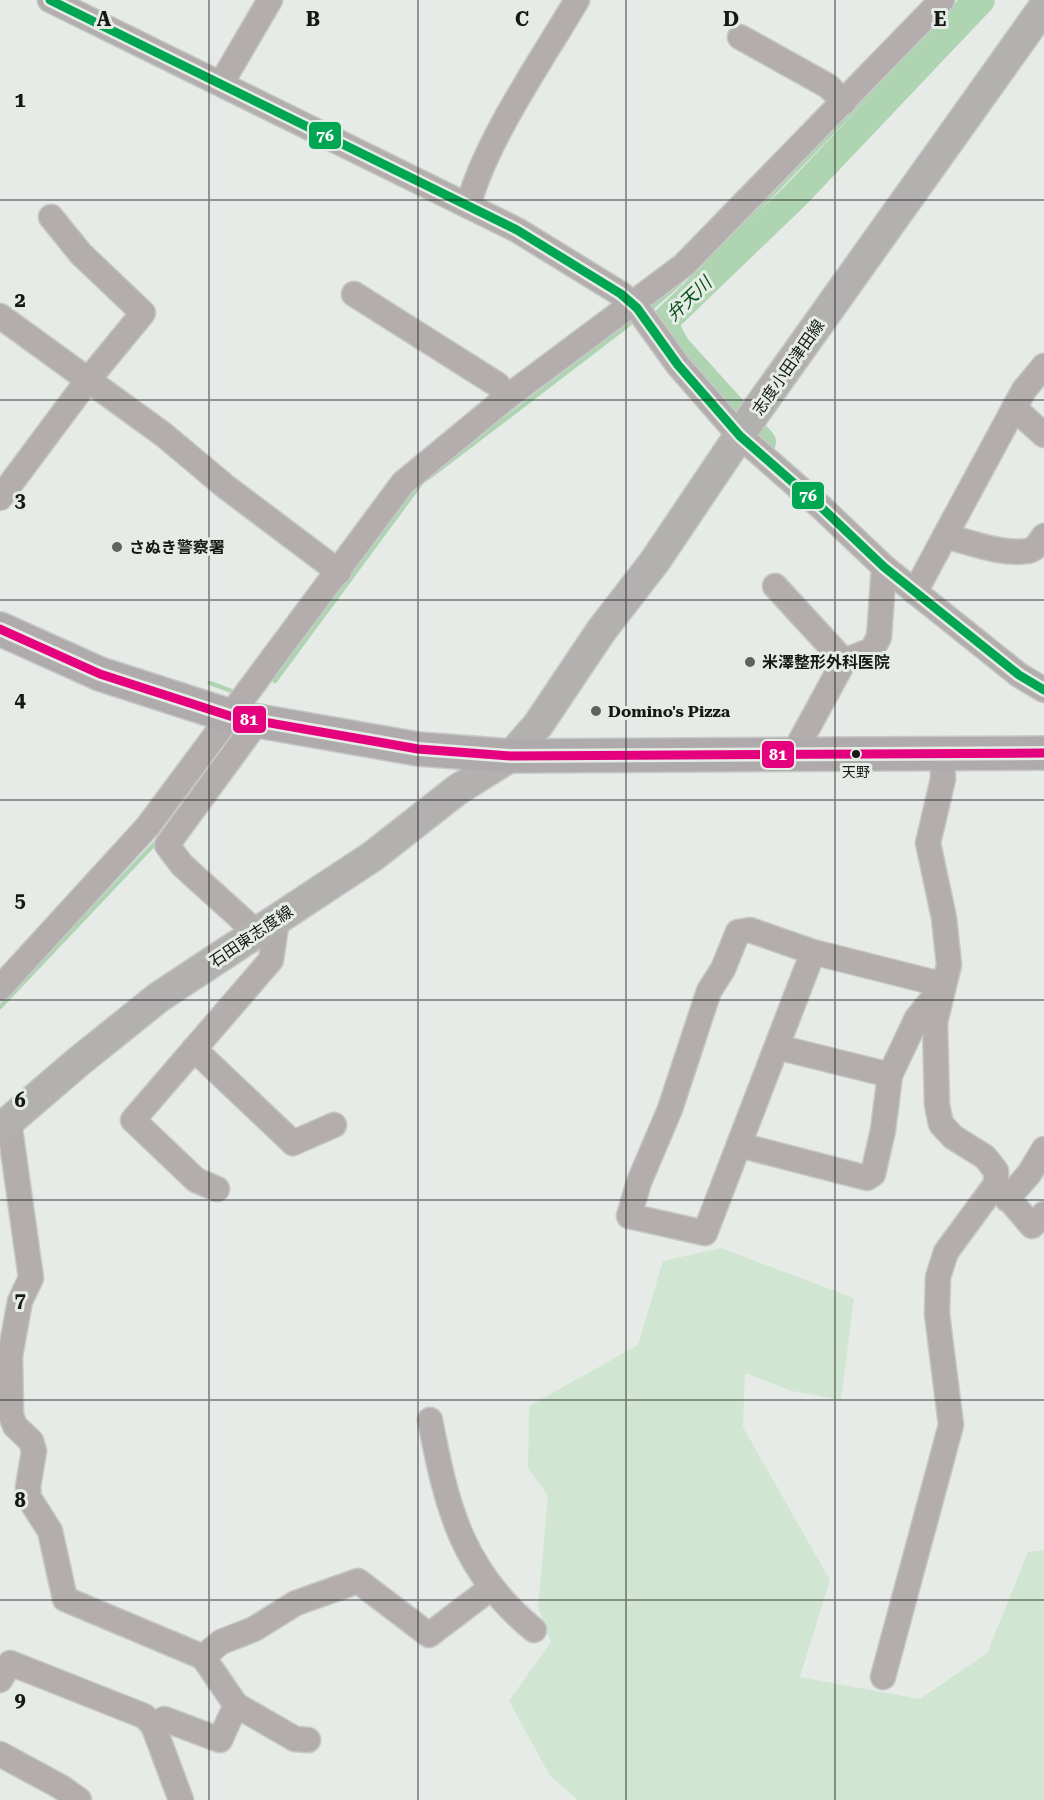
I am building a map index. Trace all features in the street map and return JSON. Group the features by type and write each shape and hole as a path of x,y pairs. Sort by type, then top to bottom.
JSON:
{"highway":[{"path":"0,629 100,674 243,719 418,749 511,756 1044,753"}],"main road":[{"name":"志度小田津田線","path":"511,756 538,725 1044,7"},
{"name":"石田東志度線","path":"2,1127 159,997 373,856 457,790 511,756"}],"street":[{"path":"50,0 222,82 468,206 574,264 633,304 678,365 740,436 822,507 884,567 1020,675 1044,690"},
{"path":"222,82 270,0"},
{"path":"468,206 474,184 501,129 577,0"},
{"path":"218,1189 196,1180 133,1120 271,960 267,926 182,866 167,845 243,719 339,572 403,483 506,398 684,265 942,0"},
{"path":"740,37 828,86 844,102"},
{"path":"0,498 88,380 143,313 81,254 51,217"},
{"path":"354,294 498,385 506,398"},
{"path":"0,316 164,435 226,487 339,572"},
{"path":"915,592 1014,408 1044,366"},
{"path":"1014,408 1044,435"},
{"path":"945,536 1002,549 1027,552 1036,547 1044,536"},
{"path":"794,753 844,661 872,650 879,637 884,567"},
{"path":"775,586 844,661"},
{"path":"0,988 243,719"},
{"path":"942,753 943,779 928,843 947,937 949,965 935,1022 937,1105 941,1124 953,1137 985,1157 996,1172 1002,1191 1032,1226 1044,1214"},
{"path":"813,952 705,1233 629,1216 639,1182 670,1109 709,991 723,969 738,932 750,930 813,952 944,985"},
{"path":"739,1145 867,1178 873,1174 890,1076 917,1018 944,985"},
{"path":"777,1047 890,1076"},
{"path":"194,1049 293,1143 334,1125"},
{"path":"2,1127 20,1183 31,1278 20,1300 10,1356 11,1415 15,1426 31,1441 34,1451 28,1487 29,1498 50,1531 65,1599 203,1657 236,1706 295,1738 308,1740"},
{"path":"883,1677 951,1425 937,1314 938,1277 946,1252 1002,1191 1029,1174 1044,1149"},
{"path":"430,1420 444,1491 457,1530 490,1587 508,1609 534,1630"},
{"path":"203,1657 221,1642 254,1629 296,1602 358,1581 429,1635 490,1587"},
{"path":"0,1680 10,1663 144,1716 153,1725 181,1800"},
{"path":"153,1725 164,1719 220,1740 236,1706"},
{"path":"0,1754 61,1787 79,1800"}],"green space":[{"path":"721,1248 854,1298 841,1400 792,1391 745,1373 743,1427 830,1580 800,1677 920,1699 987,1653 1028,1552 1044,1550 1044,1800 578,1800 550,1776 509,1701 551,1642 538,1607 548,1496 528,1468 529,1406 638,1345 663,1261"}],"waterway":[{"path":"702,263 724,244 961,0"},
{"name":"弁天川","path":"762,442 677,348 663,323 796,195 981,0"},
{"path":"648,311 680,283"},
{"path":"428,478 636,319"},
{"path":"275,681 421,483"},
{"path":"210,683 234,692 237,689"},
{"path":"0,1007 159,839"}],"transit line":[{"name":"76","path":"50,0 517,230 621,294 637,308 678,365 740,436 822,508 884,567 1019,675 1044,690"},
{"name":"81","path":"0,629 100,674 230,716 418,749 511,756 1044,753"}],"place":[{"name":"さぬき警察署","path":"117,547"},
{"name":"米澤整形外科医院","path":"750,662"},
{"name":"Domino's Pizza","path":"596,711"},
{"name":"天野","path":"856,754"}]}
